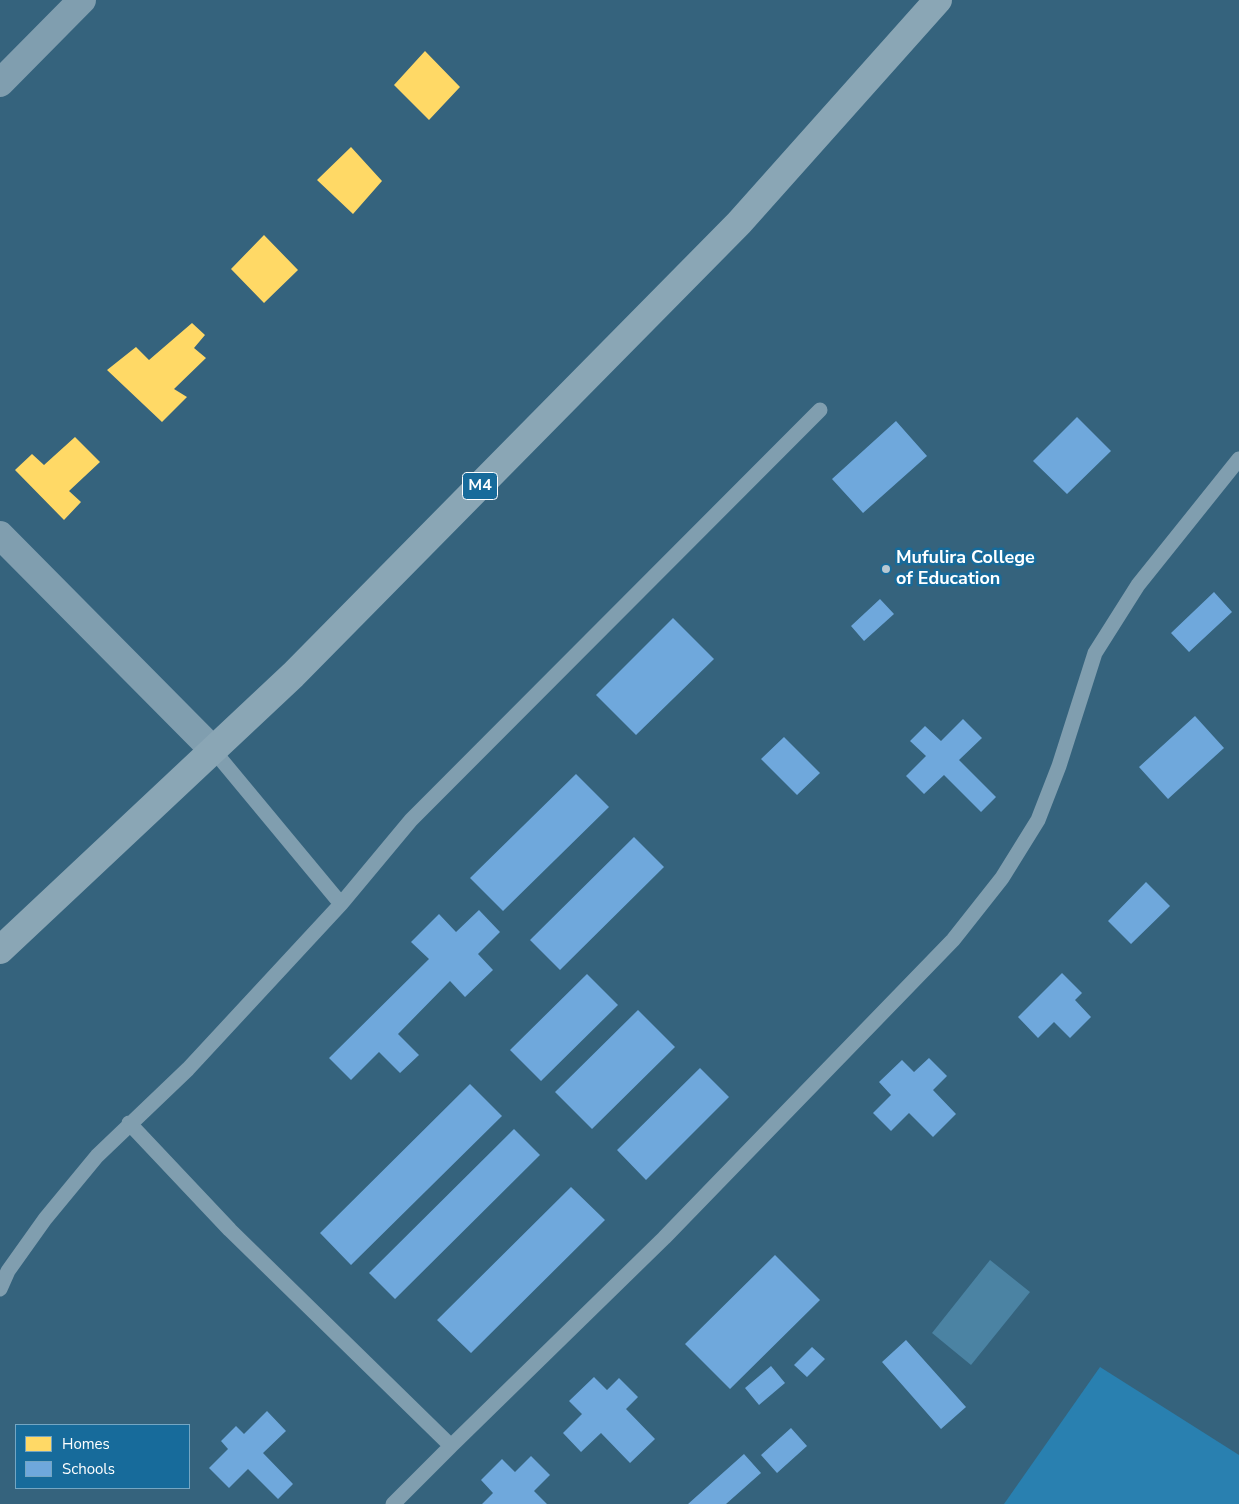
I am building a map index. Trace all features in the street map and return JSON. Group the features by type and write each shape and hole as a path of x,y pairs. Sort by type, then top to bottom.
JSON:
{"main road":[{"name":"M4","path":"0,950 293,675 739,223 932,2"}],"street":[{"path":"0,83 82,0"},
{"path":"0,535 214,751"}],"lane":[{"path":"0,1289 8,1271 45,1218 97,1156 129,1123 188,1069 341,904 411,820 820,410"},
{"path":"393,1504 664,1238 953,940 1002,878 1038,820 1059,766 1095,653 1138,585 1239,459"},
{"path":"214,751 341,904"},
{"path":"129,1123 230,1230 451,1446"}],"shaded area":[{"path":"990,1260 1030,1292 971,1365 932,1333"},
{"path":"1100,1367 1239,1455 1239,1504 1004,1504"}],"building: Homes":[{"path":"425,51 460,87 429,120 394,85"},
{"path":"351,147 382,181 353,214 317,180"},
{"path":"264,235 298,270 264,303 231,269"},
{"path":"192,323 205,335 194,348 206,358 174,389 187,397 162,422 107,370 136,347 149,360"},
{"path":"75,437 100,462 69,491 81,502 64,520 15,470 32,454 44,465"}],"building: Schools":[{"path":"1077,417 1111,451 1067,494 1033,461"},
{"path":"896,421 927,456 863,513 832,479"},
{"path":"1214,592 1232,612 1189,652 1171,633"},
{"path":"880,599 894,614 864,641 851,626"},
{"path":"673,618 714,659 636,735 596,695"},
{"path":"1195,716 1224,748 1168,799 1139,767"},
{"path":"963,719 982,738 959,760 996,797 981,812 944,775 924,794 906,776 926,756 910,741 925,726 941,741"},
{"path":"784,737 820,773 797,795 761,759"},
{"path":"576,774 609,807 503,911 470,878"},
{"path":"634,837 664,867 560,970 530,940"},
{"path":"1146,882 1170,906 1131,944 1108,921"},
{"path":"479,910 500,932 478,954 493,970 465,997 450,981 398,1034 419,1055 400,1073 379,1052 351,1080 329,1058 429,959 411,942 439,914 456,932"},
{"path":"1062,973 1082,993 1075,1000 1091,1017 1070,1038 1054,1022 1038,1038 1018,1017"},
{"path":"587,974 618,1005 541,1081 510,1050"},
{"path":"638,1010 675,1047 592,1129 555,1092"},
{"path":"929,1058 947,1076 933,1090 956,1114 933,1137 909,1113 891,1131 873,1113 891,1095 879,1082 902,1060 914,1072"},
{"path":"700,1068 729,1097 646,1180 617,1150"},
{"path":"470,1084 502,1116 351,1265 320,1233"},
{"path":"514,1129 540,1155 395,1299 369,1273"},
{"path":"571,1187 605,1220 471,1353 437,1320"},
{"path":"775,1255 820,1300 730,1389 685,1344"},
{"path":"906,1340 966,1407 941,1429 882,1362"},
{"path":"812,1347 825,1359 807,1377 794,1365"},
{"path":"771,1366 785,1383 759,1405 745,1388"},
{"path":"594,1377 607,1390 619,1378 638,1397 626,1409 655,1439 630,1463 601,1433 581,1452 563,1433 582,1414 569,1401"},
{"path":"267,1411 286,1431 263,1453 293,1484 278,1499 248,1469 229,1488 209,1468 228,1449 221,1441 236,1426 244,1434"},
{"path":"791,1428 807,1446 777,1473 761,1455"},
{"path":"744,1454 761,1473 726,1504 688,1504"},
{"path":"531,1456 550,1475 534,1491 547,1504 482,1504 493,1493 481,1480 502,1459 515,1472"}],"place":[{"name":"Mufulira College of Education","path":"886,569"}]}
